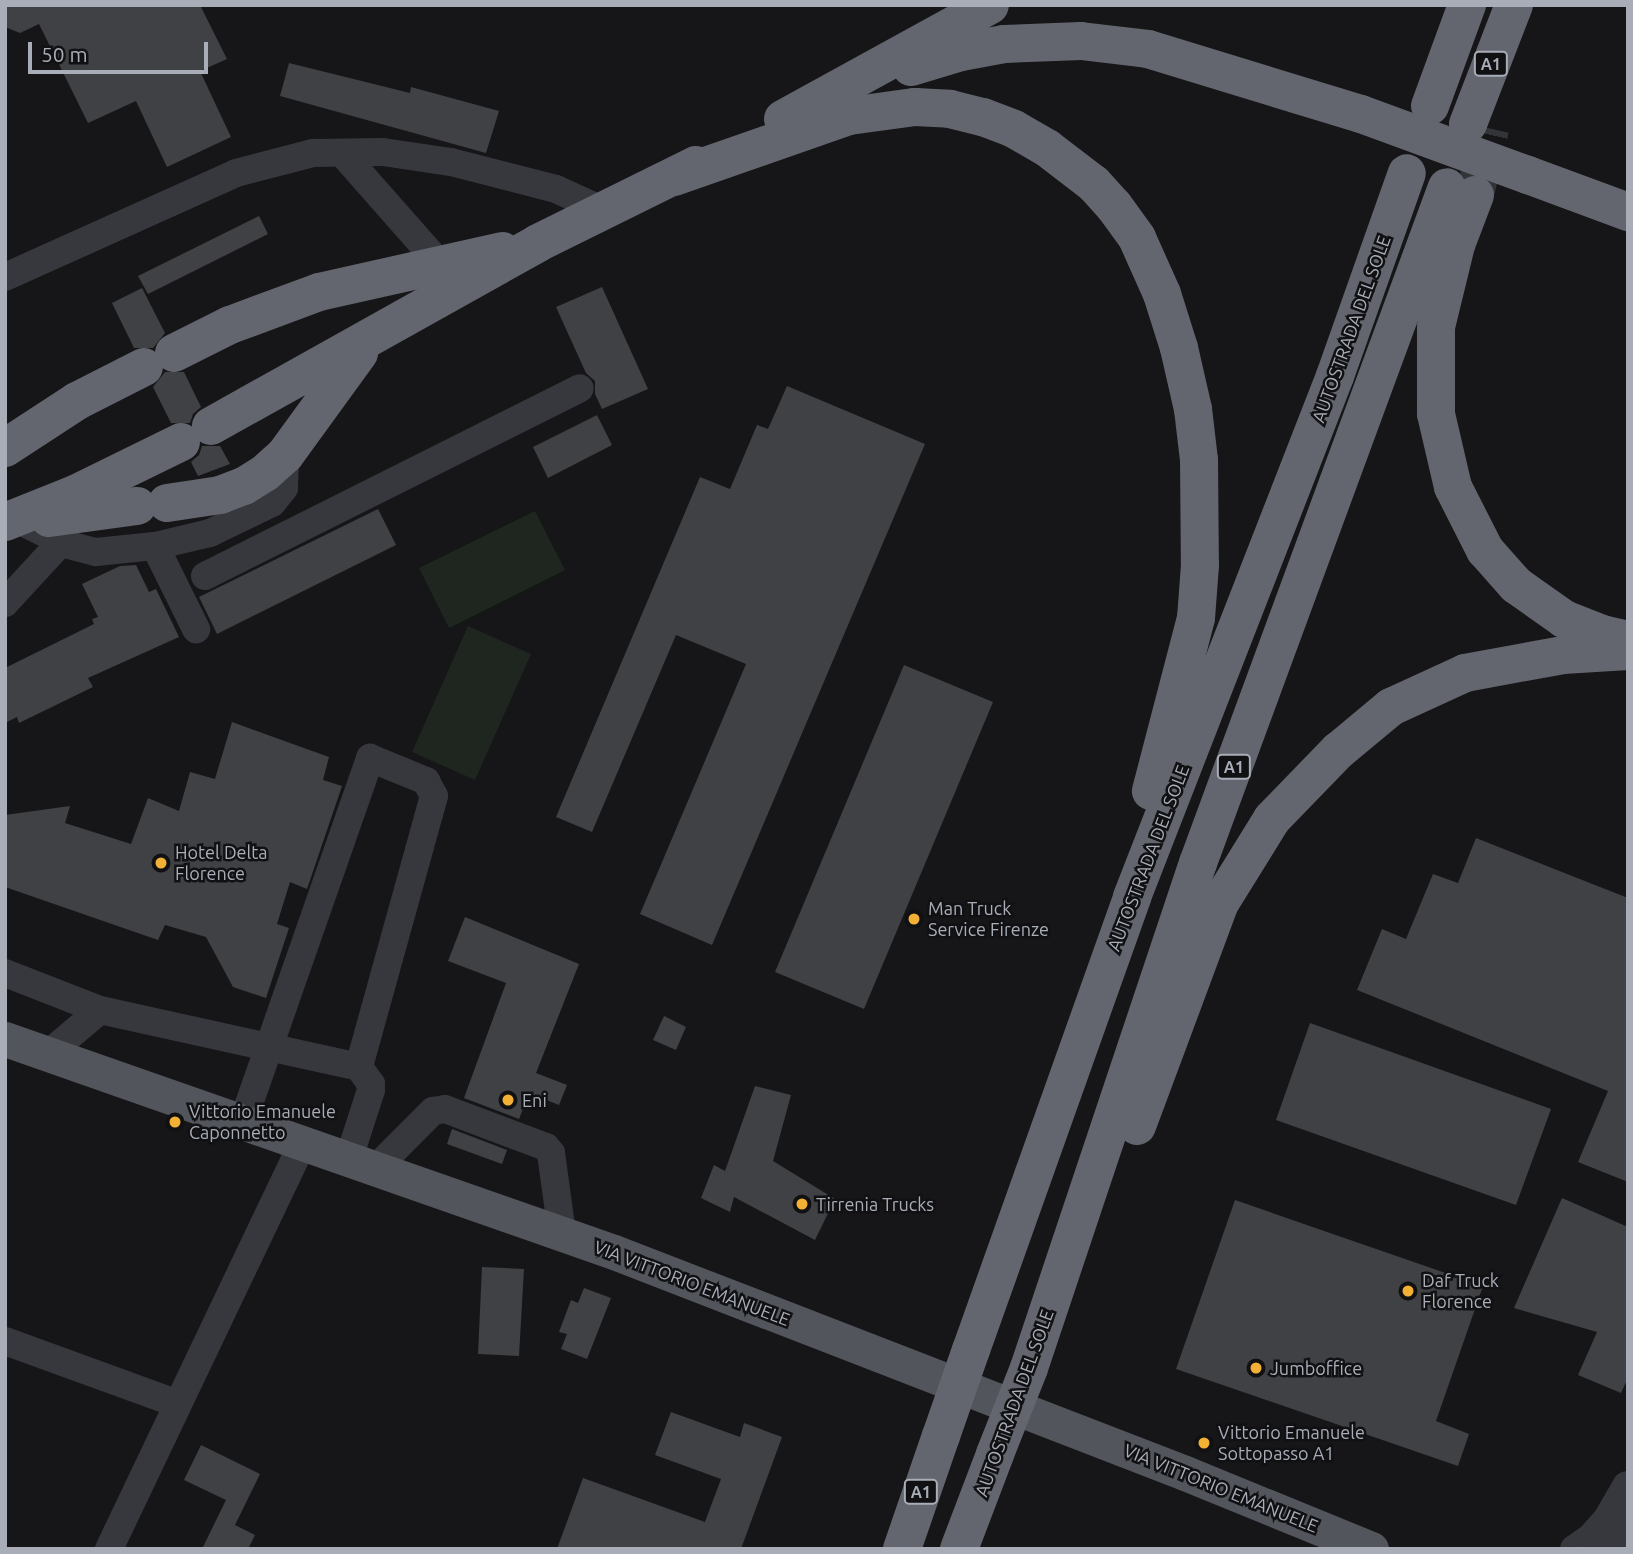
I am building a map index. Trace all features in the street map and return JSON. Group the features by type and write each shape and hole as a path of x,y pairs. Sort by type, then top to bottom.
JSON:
{"highway":[{"path":"11,524 196,434 374,337 538,243 674,177 990,5"},
{"name":"A1","path":"1430,106 1468,5"},
{"path":"1479,126 1514,5"},
{"path":"804,108 922,62 1004,44 1082,41 1148,49 1362,114 1628,212"},
{"path":"674,177 849,116 892,108 950,109 983,117 1014,129 1071,164 1114,206 1137,238 1162,294 1179,348 1192,410 1199,460 1200,565 1196,618 1184,672 1154,770 1132,897"},
{"name":"AUTOSTRADA DEL SOLE","path":"902,1549 1132,897 1335,376 1407,173"},
{"name":"AUTOSTRADA DEL SOLE","path":"959,1549 1032,1359 1198,863 1461,191 1456,245 1436,327 1436,414 1453,487 1480,542 1503,574 1564,619 1602,634 1628,640"},
{"path":"5,449 77,401 230,324 319,292 538,243"},
{"path":"11,524 220,495 284,471 344,370 374,337"},
{"path":"1032,1359 1083,1270 1220,902 1272,819 1338,751 1391,707 1465,673 1563,655 1628,651"}],"main road":[{"name":"VIA VITTORIO EMANUELE","path":"5,1039 562,1233 1185,1473 1371,1549"}],"street":[{"path":"5,277 236,173 313,153 383,152 451,162 556,190 604,211"},
{"path":"342,153 440,264"},
{"path":"205,576 580,388"},
{"path":"284,471 307,525"},
{"path":"11,524 96,552 155,546 210,533 272,503 284,471"},
{"path":"5,603 62,541"},
{"path":"155,546 196,629"},
{"path":"243,1121 370,758 426,781 434,796 359,1067"},
{"path":"5,973 100,1010 359,1067 371,1084 363,1163"},
{"path":"48,1054 100,1010"},
{"path":"363,1163 433,1111 445,1109 546,1147 551,1153 562,1233"},
{"path":"109,1549 303,1142"},
{"path":"5,1341 178,1404"},
{"path":"1574,1549 1590,1538 1607,1518 1628,1484"},
{"path":"1612,1549 1628,1484"}],"shaded area":[{"path":"535,511 565,570 449,628 419,568"},
{"path":"468,626 531,654 475,780 412,752"}],"building":[{"path":"5,5 200,5 227,59 200,71 231,137 167,167 136,101 88,123 39,24 20,33 5,27"},
{"path":"289,63 410,93 411,87 499,111 486,153 280,96"},
{"path":"259,216 268,234 148,294 138,276"},
{"path":"602,287 648,389 602,409 595,394 595,381 586,373 556,307"},
{"path":"142,288 165,333 153,348 134,348 112,303"},
{"path":"165,372 184,372 201,407 193,414 190,423 171,423 153,387"},
{"path":"787,386 925,444 712,945 640,914 746,664 676,635 592,832 556,817 700,477 730,489 757,425 768,429"},
{"path":"597,415 612,445 548,478 533,447"},
{"path":"202,446 220,446 230,464 198,476 191,462 199,455"},
{"path":"378,509 396,545 217,634 199,597"},
{"path":"136,565 149,592 156,589 179,637 88,678 93,687 19,723 17,717 5,723 5,668 94,624 92,619 98,617 82,584 120,566"},
{"path":"904,665 993,702 864,1009 775,972"},
{"name":"Hotel Delta Florence","path":"232,722 329,757 323,780 342,786 307,889 290,882 277,924 289,928 266,998 233,987 206,937 165,925 158,940 5,887 5,815 70,806 65,823 131,844 148,798 179,811 190,772 215,779"},
{"path":"1476,838 1628,898 1628,1182 1578,1162 1608,1091 1357,990 1382,929 1406,939 1433,874 1458,883"},
{"path":"465,917 579,964 536,1073 567,1085 559,1105 529,1093 519,1119 464,1098 506,983 448,961"},
{"path":"664,1016 686,1027 676,1050 653,1040"},
{"path":"1310,1023 1551,1109 1516,1205 1276,1120"},
{"path":"755,1086 791,1095 773,1161 835,1199 815,1240 734,1197 730,1212 701,1198 714,1165 725,1171"},
{"path":"452,1129 507,1150 502,1164 447,1144"},
{"path":"1562,1198 1628,1227 1628,1378 1621,1393 1578,1375 1597,1332 1514,1308"},
{"path":"1235,1200 1483,1286 1436,1421 1469,1434 1458,1466 1176,1369"},
{"path":"482,1267 524,1269 519,1356 478,1354"},
{"path":"584,1288 611,1298 587,1359 561,1349 567,1334 559,1332 571,1300 578,1303"},
{"path":"671,1412 740,1437 744,1423 782,1437 741,1549 557,1549 583,1478 705,1522 721,1479 655,1455"},
{"path":"201,1445 260,1474 235,1525 255,1535 248,1549 202,1549 226,1500 184,1480"}],"tunnel":[{"path":"1476,190 1490,129"}],"place":[{"name":"Hotel Delta Florence","path":"161,863"},
{"name":"Man Truck Service Firenze","path":"914,919"},
{"name":"Eni","path":"508,1100"},
{"name":"Vittorio Emanuele Caponnetto","path":"175,1122"},
{"name":"Tirrenia Trucks","path":"802,1204"},
{"name":"Daf Truck Florence","path":"1408,1291"},
{"name":"Jumboffice","path":"1256,1368"},
{"name":"Vittorio Emanuele Sottopasso A1","path":"1204,1443"}]}
